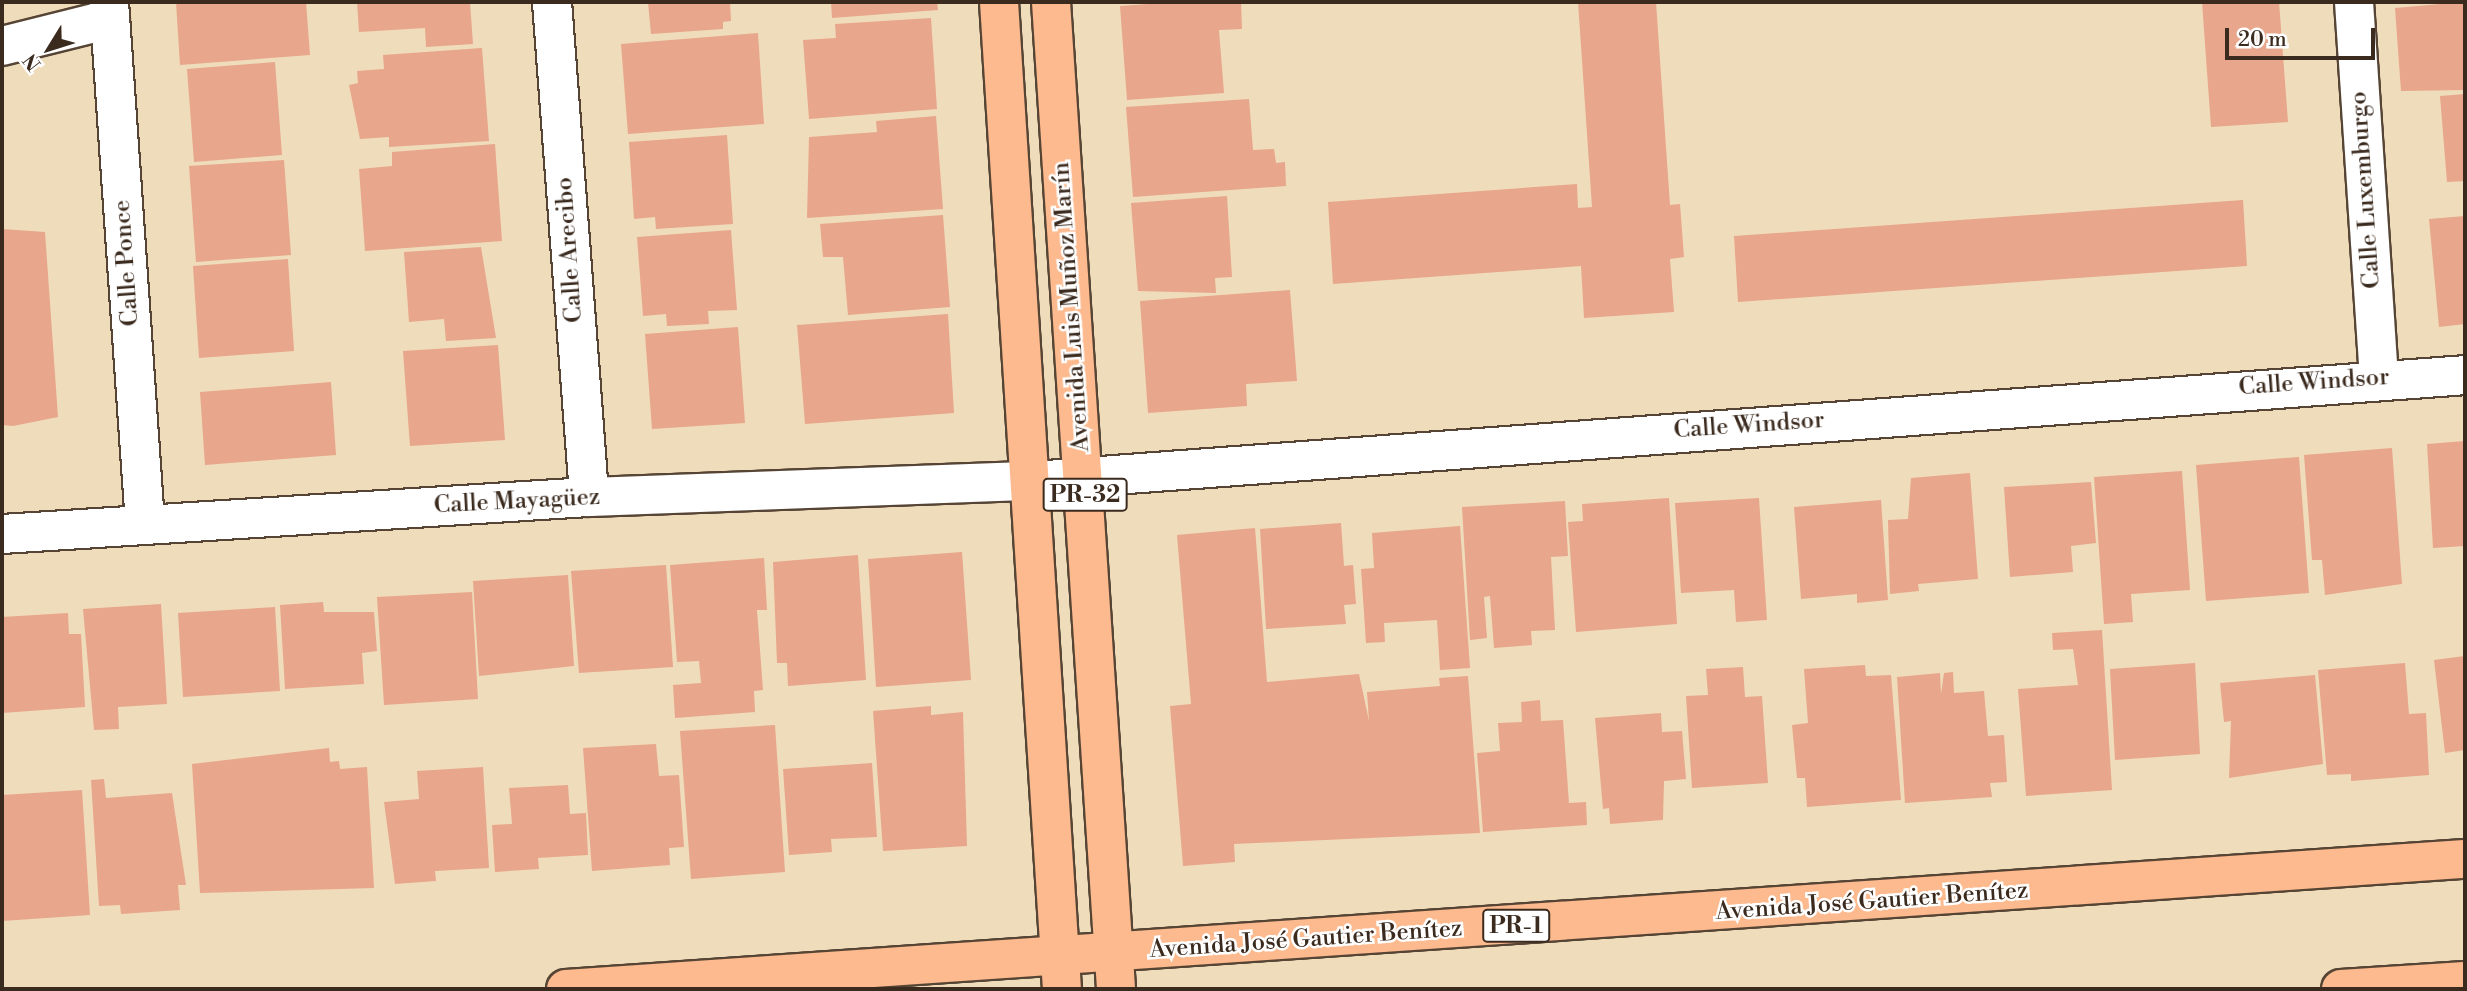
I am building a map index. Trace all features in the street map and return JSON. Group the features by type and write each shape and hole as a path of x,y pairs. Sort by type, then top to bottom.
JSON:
{"main road":[{"name":"PR-32","path":"999,2 1033,481 1061,973"},
{"name":"Avenida Luis Muñoz Marín","path":"1051,2 1084,477 1114,971"},
{"name":"Avenida José Gautier Benítez","path":"566,989 1114,971 2465,859"},
{"path":"2341,989 2465,981"}],"street":[{"name":"Calle Arecibo","path":"552,2 589,497"},
{"name":"Calle Luxemburgo","path":"2354,2 2379,377"},
{"path":"2,46 109,10"},
{"name":"Calle Ponce","path":"109,10 145,524"},
{"name":"Calle Windsor","path":"1033,481 2379,377 2465,375"},
{"name":"Calle Mayagüez","path":"2,534 589,497 1033,481"}],"building":[{"path":"176,2 306,2 310,55 180,65"},
{"path":"357,2 470,2 473,44 426,47 425,28 359,32"},
{"path":"648,2 730,2 731,21 723,22 723,29 651,34"},
{"path":"831,2 937,2 938,10 832,18"},
{"path":"1176,2 1241,2 1242,29 1219,30 1224,93 1127,100 1120,6"},
{"path":"1578,2 1656,2 1670,205 1680,204 1684,257 1670,259 1674,312 1584,318 1581,266 1333,284 1328,202 1577,184 1578,208 1592,207"},
{"path":"2202,2 2279,2 2288,122 2211,127"},
{"path":"2463,2 2465,90 2401,91 2395,8"},
{"path":"931,18 937,109 809,119 803,40 836,38 835,24"},
{"path":"758,33 764,124 628,134 621,44"},
{"path":"482,48 489,141 389,147 389,137 360,139 349,85 358,83 357,71 384,69 383,55"},
{"path":"275,62 282,155 194,162 187,69"},
{"path":"2465,94 2465,181 2447,182 2440,96"},
{"path":"1249,99 1253,150 1274,149 1276,163 1285,162 1286,186 1133,197 1126,107"},
{"path":"936,116 943,209 807,218 809,137 877,132 876,121"},
{"path":"727,135 733,224 656,229 655,217 634,219 629,142"},
{"path":"495,144 502,241 365,251 359,169 392,166 392,152"},
{"path":"284,160 291,255 196,262 189,166"},
{"path":"1227,196 1232,277 1215,278 1216,293 1138,291 1131,203"},
{"path":"2243,200 2247,266 1738,302 1734,236"},
{"path":"943,215 950,307 848,315 843,257 823,257 820,224"},
{"path":"2465,216 2465,324 2439,327 2429,219"},
{"path":"2,229 45,232 58,417 13,426 2,425"},
{"path":"731,230 737,310 708,311 709,324 667,326 666,314 643,316 637,237"},
{"path":"481,247 496,338 446,341 444,319 409,322 404,252"},
{"path":"288,259 294,351 199,358 193,266"},
{"path":"1290,290 1297,381 1246,384 1247,406 1148,413 1140,301"},
{"path":"948,314 954,413 805,424 797,325"},
{"path":"738,327 745,423 652,429 645,334"},
{"path":"498,345 505,440 410,446 403,351"},
{"path":"331,382 336,455 205,465 200,392"},
{"path":"2465,441 2465,546 2433,548 2427,444"},
{"path":"2392,448 2402,584 2325,595 2322,560 2312,560 2304,455"},
{"path":"2299,457 2309,593 2206,601 2196,465"},
{"path":"2182,471 2190,590 2131,594 2133,622 2104,624 2094,477"},
{"path":"1970,473 1978,579 1918,584 1919,591 1890,594 1888,520 1908,519 1911,478"},
{"path":"2091,482 2096,543 2071,546 2073,572 2010,577 2004,487"},
{"path":"1669,498 1677,624 1576,632 1568,522 1583,521 1582,504"},
{"path":"1759,498 1767,620 1736,622 1734,590 1681,593 1675,503"},
{"path":"1881,500 1888,600 1857,603 1857,594 1801,599 1794,507"},
{"path":"1565,501 1568,556 1551,557 1555,630 1531,631 1532,645 1494,648 1490,596 1484,597 1487,638 1470,640 1462,507"},
{"path":"1341,523 1344,566 1353,565 1356,604 1344,605 1346,624 1266,629 1260,529"},
{"path":"1460,526 1470,668 1440,670 1437,620 1384,623 1385,642 1366,643 1361,569 1374,568 1372,533"},
{"path":"1255,528 1267,682 1359,674 1369,721 1367,692 1440,686 1439,678 1468,676 1480,833 1234,844 1235,862 1183,866 1170,706 1191,704 1177,535"},
{"path":"962,552 971,680 876,687 868,559"},
{"path":"858,555 866,680 788,686 787,663 777,663 773,562"},
{"path":"764,558 767,610 757,610 763,690 754,691 755,712 675,718 673,685 701,683 699,661 677,662 670,565"},
{"path":"666,565 673,667 579,673 571,571"},
{"path":"568,575 574,666 479,676 473,581"},
{"path":"472,592 478,699 384,705 377,597"},
{"path":"323,602 324,612 374,612 377,651 362,653 364,684 285,689 280,605"},
{"path":"161,604 167,704 118,707 119,729 94,730 83,609"},
{"path":"275,607 280,691 183,697 178,613"},
{"path":"68,613 69,634 81,634 85,707 2,713 2,617"},
{"path":"2102,630 2112,790 2026,796 2018,689 2078,685 2073,649 2053,650 2052,633"},
{"path":"2465,656 2465,750 2445,753 2434,660"},
{"path":"2195,663 2200,754 2115,760 2110,669"},
{"path":"2405,663 2409,714 2426,713 2429,775 2351,781 2351,774 2327,775 2318,670"},
{"path":"1865,665 1866,676 1891,675 1901,800 1807,807 1805,778 1797,778 1792,725 1808,723 1804,669"},
{"path":"1743,667 1745,697 1762,696 1768,783 1692,788 1686,696 1708,695 1706,669"},
{"path":"1953,672 1954,693 1984,691 1988,736 2004,735 2007,782 1990,783 1992,797 1905,803 1897,677 1940,673 1941,694 1944,673"},
{"path":"2315,675 2323,764 2229,778 2231,721 2224,722 2220,683"},
{"path":"1540,700 1541,721 1563,720 1569,803 1586,802 1587,825 1483,832 1477,753 1500,751 1498,723 1522,722 1521,702"},
{"path":"931,706 931,715 963,712 967,846 883,851 873,711"},
{"path":"1661,713 1662,732 1682,731 1686,779 1664,781 1663,820 1610,824 1609,808 1603,809 1595,718"},
{"path":"775,725 785,872 691,879 680,731"},
{"path":"656,744 659,776 679,775 684,847 669,848 670,865 592,871 583,748"},
{"path":"329,748 330,762 339,761 340,769 367,767 374,888 200,893 192,764"},
{"path":"872,763 877,837 831,839 832,852 789,855 783,769"},
{"path":"483,767 489,868 435,871 436,881 395,884 384,802 419,799 417,771"},
{"path":"104,779 106,798 172,793 186,885 178,885 180,910 121,914 120,905 99,906 91,780"},
{"path":"568,785 570,814 586,813 588,855 538,858 539,869 495,872 492,825 512,824 509,788"},
{"path":"82,790 90,915 2,921 2,795"}]}
